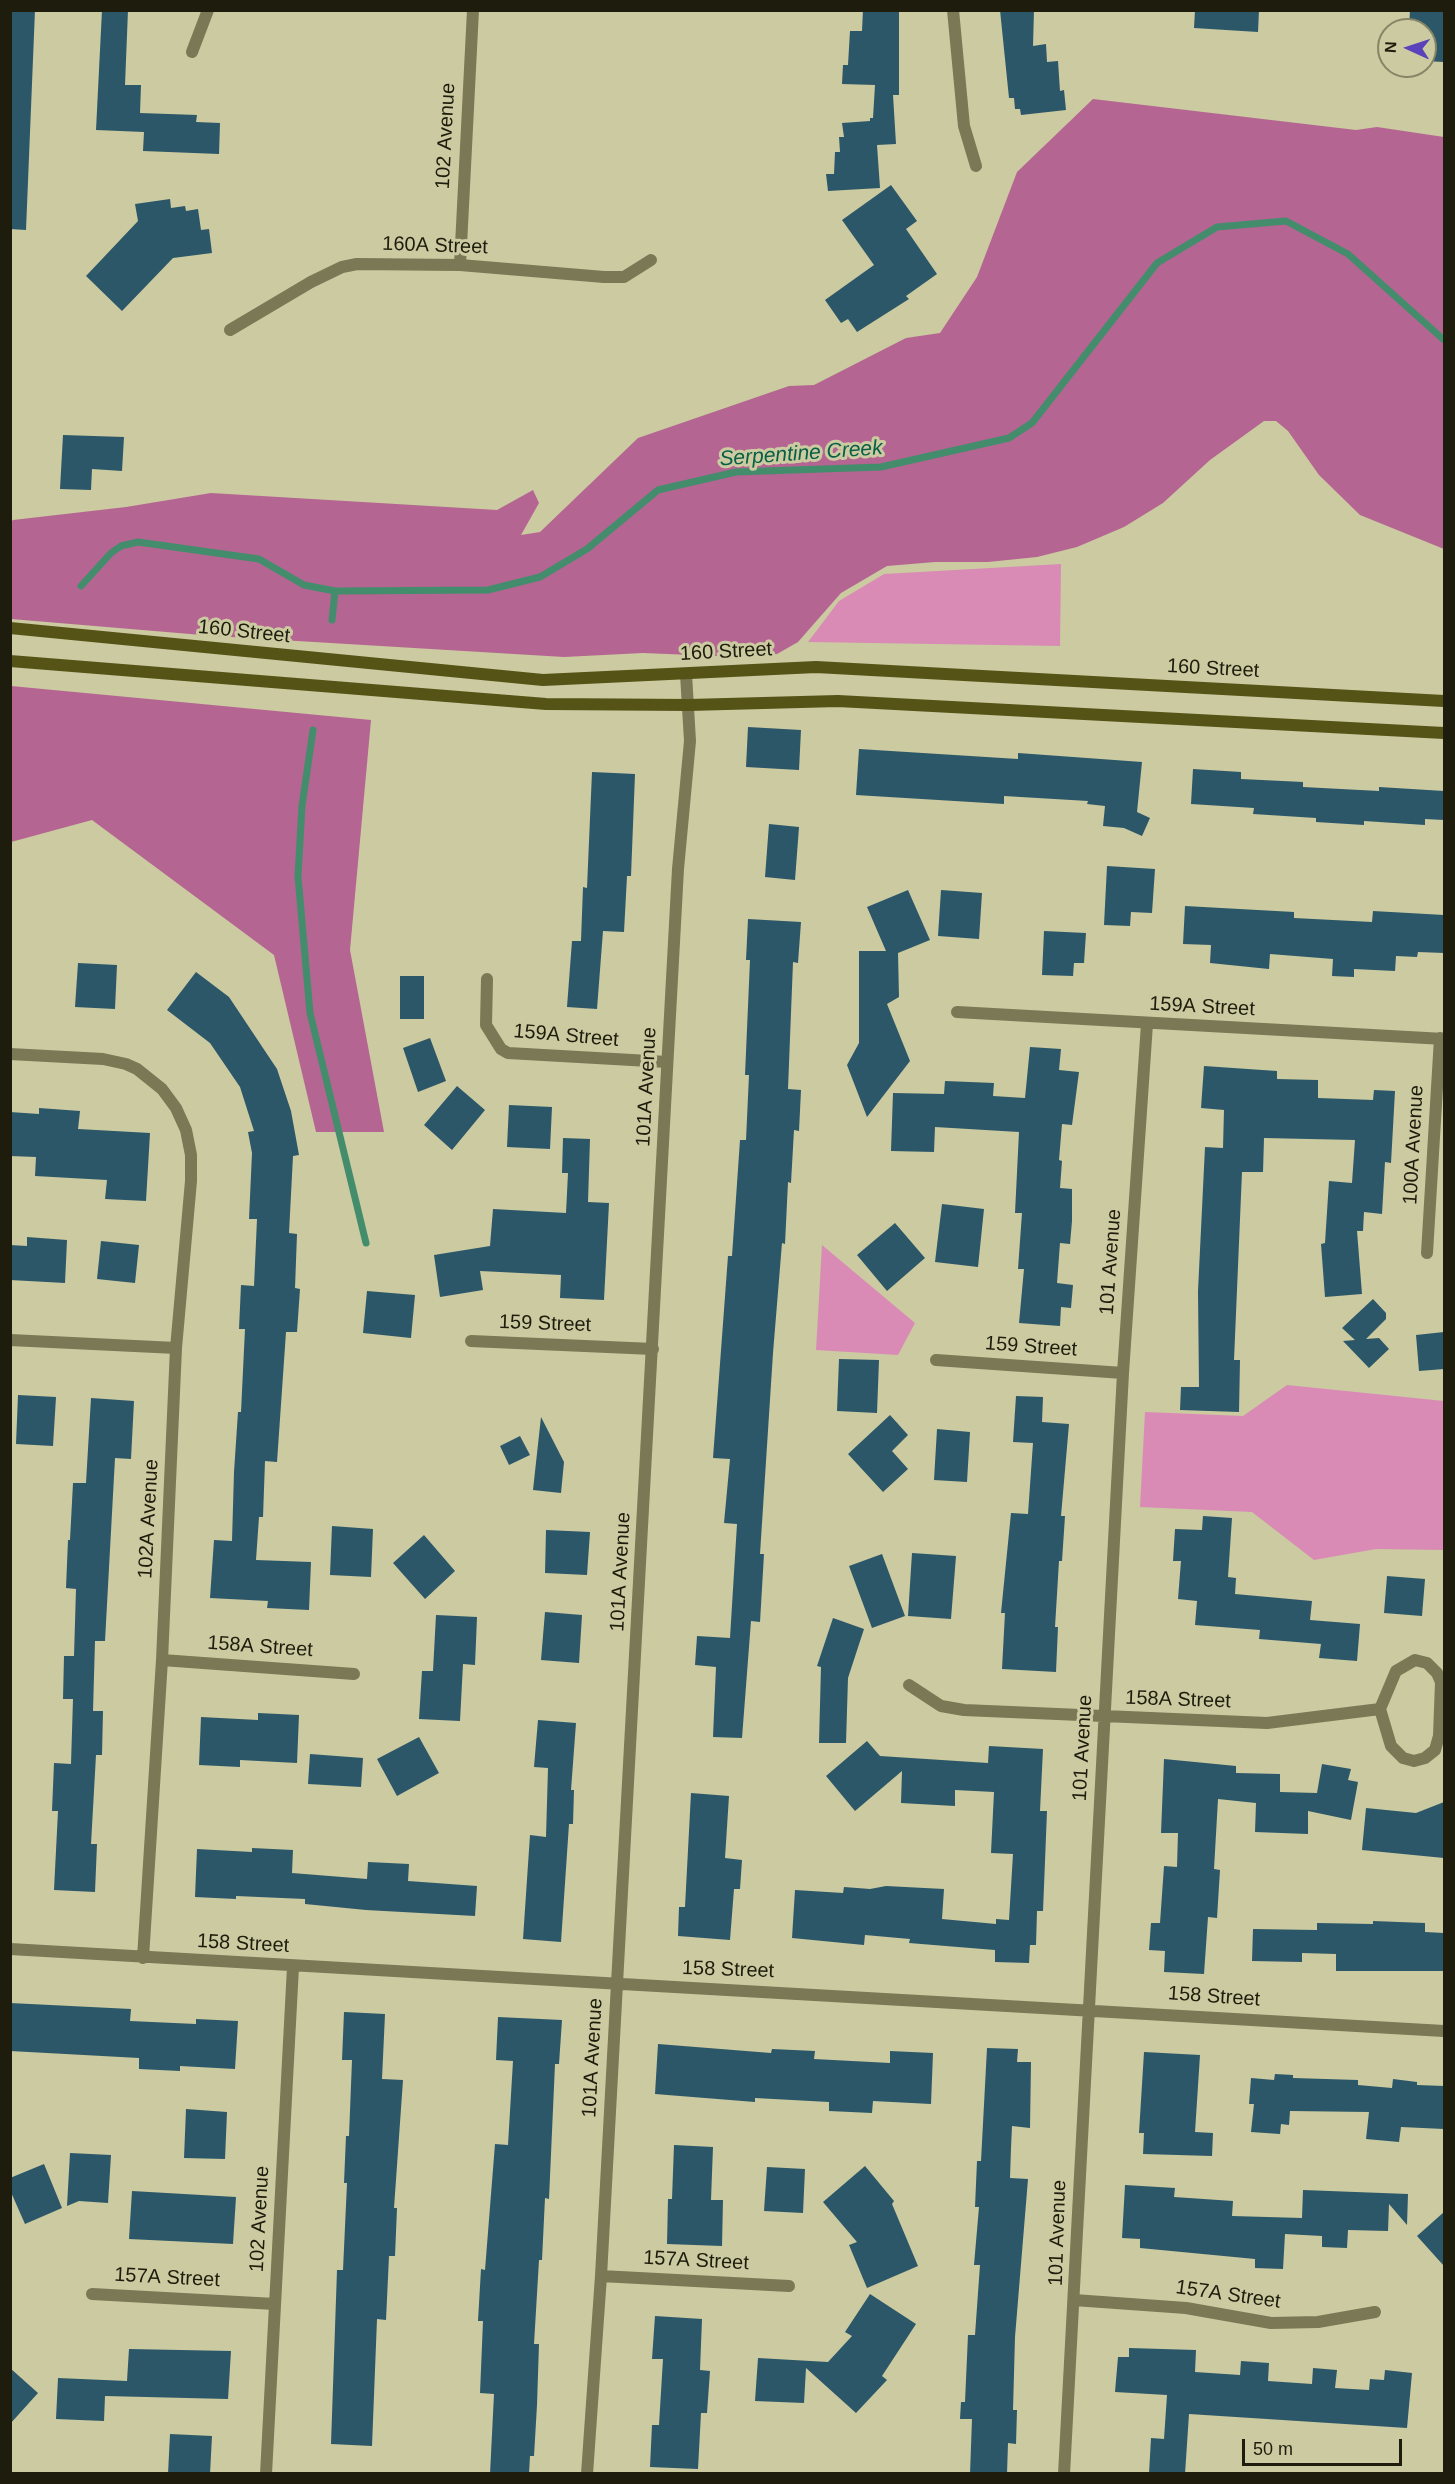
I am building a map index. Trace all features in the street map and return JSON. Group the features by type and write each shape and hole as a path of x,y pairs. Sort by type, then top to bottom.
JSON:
{"main road":[{"name":"160 Street","path":"10,628 543,680 816,667 1444,701"},
{"path":"10,661 546,704 689,705 838,701 1444,733"}],"street":[{"path":"192,52 208,10"},
{"name":"102 Avenue","path":"460,265 473,10"},
{"path":"953,10 964,126 976,166"},
{"name":"160A Street","path":"230,330 342,267 357,264 460,265 624,277 651,260"},
{"name":"101A Avenue","path":"586,2474 601,2276 678,869 690,741 686,674"},
{"name":"159A Street","path":"487,979 486,1025 501,1049 508,1053 667,1062"},
{"name":"159A Street","path":"957,1012 1442,1039"},
{"name":"101 Avenue","path":"1064,2474 1088,2008 1092,1989 1122,1373 1147,1024"},
{"name":"100A Avenue","path":"1427,1253 1442,1039"},
{"name":"102A Avenue","path":"10,1054 118,1062 148,1077 162,1089 176,1108 186,1130 191,1155 191,1180 176,1348 162,1660 143,1958"},
{"path":"10,1340 176,1348"},
{"name":"159 Street","path":"471,1341 653,1349"},
{"name":"159 Street","path":"936,1360 1122,1373"},
{"name":"158A Street","path":"162,1660 354,1674"},
{"path":"1415,1660 1427,1663 1437,1673 1441,1682 1439,1736 1435,1750 1425,1758 1414,1761 1403,1758 1391,1746 1380,1709 1396,1671 1415,1660"},
{"name":"158A Street","path":"909,1685 941,1706 964,1710 1267,1723 1380,1709"},
{"name":"158 Street","path":"10,1949 616,1985 1088,2008 1444,2031"},
{"name":"102 Avenue","path":"266,2474 293,1967"},
{"name":"157A Street","path":"601,2276 789,2286"},
{"name":"157A Street","path":"92,2294 275,2304"},
{"name":"157A Street","path":"1074,2300 1186,2308 1271,2323 1318,2322 1375,2312"}],"shaded area":[{"path":"1093,99 1356,130 1377,127 1444,137 1444,549 1360,515 1319,475 1288,431 1276,421 1264,421 1210,460 1163,503 1124,527 1077,547 1037,557 988,562 935,562 887,566 841,593 798,642 777,654 740,657 643,653 564,657 214,636 11,619 10,523 13,520 126,507 211,493 497,510 533,490 539,503 521,535 540,532 638,438 789,386 814,385 906,338 940,333 977,277 1017,172"},
{"path":"1061,564 1060,646 808,642 839,601 884,574"},
{"path":"11,686 371,720 350,950 384,1132 316,1132 274,955 92,820 11,842"},
{"path":"822,1245 915,1323 898,1355 816,1350"},
{"path":"1287,1385 1444,1401 1444,1550 1376,1549 1314,1560 1252,1512 1140,1507 1145,1412 1243,1416"}],"building":[{"path":"10,10 35,10 26,230 10,229"},
{"path":"102,10 128,10 125,85 141,85 140,113 197,115 196,122 220,123 219,154 143,151 144,132 96,130"},
{"path":"863,10 899,10 899,95 893,95 896,144 877,145 880,188 828,191 826,174 834,174 835,152 840,152 839,137 844,137 842,123 870,121 870,118 873,118 875,85 842,84 843,65 848,65 850,31 862,31"},
{"path":"1000,10 1034,10 1033,46 1046,44 1047,62 1058,61 1060,91 1064,90 1066,110 1021,115 1020,109 1015,109 1014,98 1009,98"},
{"path":"1195,10 1259,10 1258,32 1194,28"},
{"path":"1410,10 1444,10 1444,62 1437,62 1437,18 1410,18"},
{"path":"891,185 917,221 906,229 937,274 906,296 909,299 857,332 848,319 841,323 825,300 874,265 842,220"},
{"path":"170,199 171,208 185,206 186,211 198,209 201,230 209,229 212,253 173,258 122,311 86,276 138,221 135,204"},
{"path":"63,435 124,437 122,471 92,469 91,490 60,489"},
{"path":"748,727 801,730 799,770 746,767"},
{"path":"859,749 1018,759 1018,753 1142,762 1137,812 1150,818 1142,836 1124,828 1103,826 1105,806 1087,804 1088,801 1004,796 1004,804 856,795"},
{"path":"1193,769 1241,772 1241,779 1303,782 1303,787 1379,791 1379,787 1444,791 1444,820 1425,819 1425,825 1364,821 1364,825 1316,822 1316,818 1253,814 1254,808 1191,804"},
{"path":"592,772 635,774 631,876 627,876 624,932 603,931 597,1009 567,1007 572,941 581,941 583,887 587,888"},
{"path":"769,824 799,827 795,880 765,877"},
{"path":"1107,866 1155,869 1152,913 1131,912 1130,926 1104,925"},
{"path":"908,890 930,940 898,953 899,997 887,1004 910,1061 867,1117 847,1065 859,1043 859,951 886,951 867,907"},
{"path":"941,890 982,893 979,939 938,936"},
{"path":"1185,906 1294,912 1294,918 1372,922 1373,911 1444,915 1444,953 1418,952 1417,957 1396,956 1395,971 1354,969 1354,977 1332,976 1333,959 1270,954 1269,969 1210,963 1211,945 1183,944"},
{"path":"748,919 801,922 798,963 793,962 788,1089 801,1090 799,1131 794,1130 791,1183 788,1182 785,1244 782,1243 773,1353 760,1554 764,1554 760,1622 751,1621 742,1738 713,1737 716,1667 695,1665 697,1636 730,1638 737,1524 724,1523 730,1459 713,1458 728,1256 732,1256 740,1140 746,1140 749,1075 745,1075 750,960 746,960"},
{"path":"1044,931 1086,933 1084,963 1074,963 1073,976 1042,975"},
{"path":"78,963 117,965 115,1009 75,1007"},
{"path":"196,972 229,997 277,1069 291,1111 299,1155 293,1156 289,1233 297,1234 295,1288 300,1289 297,1332 286,1332 277,1462 265,1461 263,1517 259,1517 256,1560 311,1562 309,1610 267,1608 268,1601 210,1598 214,1540 232,1541 234,1472 238,1412 241,1412 245,1329 239,1329 241,1285 254,1286 257,1219 249,1219 252,1153 248,1132 254,1131 240,1087 210,1043 167,1010"},
{"path":"400,976 424,976 424,1019 400,1019"},
{"path":"430,1038 446,1081 418,1092 403,1048"},
{"path":"1030,1047 1061,1049 1059,1070 1079,1072 1072,1125 1062,1124 1059,1160 1062,1161 1060,1188 1072,1189 1072,1221 1070,1244 1060,1243 1057,1283 1073,1285 1071,1308 1061,1307 1060,1326 1019,1323 1024,1269 1018,1269 1022,1213 1015,1213 1019,1132 935,1127 934,1152 891,1151 893,1093 944,1094 945,1081 994,1083 993,1096 1025,1098"},
{"path":"1204,1066 1277,1071 1277,1079 1318,1080 1318,1098 1373,1100 1374,1090 1395,1091 1391,1163 1385,1162 1382,1214 1364,1212 1363,1231 1357,1231 1362,1294 1325,1297 1321,1244 1325,1243 1329,1181 1352,1183 1355,1140 1264,1138 1263,1172 1242,1172 1234,1360 1240,1360 1239,1412 1180,1410 1181,1387 1199,1387 1198,1291 1205,1147 1223,1148 1224,1110 1201,1108"},
{"path":"457,1086 485,1110 452,1150 424,1125"},
{"path":"509,1105 552,1107 550,1149 507,1147"},
{"path":"39,1108 80,1111 78,1129 150,1133 146,1201 105,1199 107,1180 35,1176 36,1157 10,1156 10,1112 39,1114"},
{"path":"563,1138 590,1139 588,1202 609,1203 604,1300 560,1298 561,1275 480,1271 483,1290 440,1297 434,1255 490,1246 493,1209 566,1213 568,1173 562,1173"},
{"path":"942,1204 984,1209 978,1267 935,1262"},
{"path":"895,1223 925,1258 887,1291 857,1255"},
{"path":"27,1237 67,1240 65,1283 10,1280 10,1245 27,1246"},
{"path":"101,1241 139,1245 135,1283 97,1279"},
{"path":"367,1291 415,1295 411,1338 363,1333"},
{"path":"1373,1299 1386,1313 1386,1319 1366,1339 1379,1338 1389,1349 1369,1368 1343,1341 1355,1340 1342,1328"},
{"path":"1444,1332 1444,1369 1419,1371 1416,1335"},
{"path":"839,1359 879,1360 877,1413 837,1411"},
{"path":"18,1395 56,1397 53,1446 16,1444"},
{"path":"1016,1396 1043,1397 1042,1422 1069,1424 1061,1516 1065,1516 1062,1561 1059,1561 1055,1627 1058,1627 1056,1672 1002,1669 1005,1613 1001,1613 1011,1513 1028,1514 1033,1443 1013,1442"},
{"path":"91,1398 134,1401 131,1459 115,1458 105,1641 95,1641 93,1711 103,1711 102,1755 96,1755 91,1844 97,1844 95,1892 54,1890 58,1811 52,1811 54,1763 71,1764 73,1699 63,1699 64,1656 74,1656 76,1589 66,1588 68,1540 70,1540 73,1483 86,1483"},
{"path":"890,1415 908,1435 892,1451 908,1469 883,1492 848,1454"},
{"path":"541,1417 564,1462 561,1493 533,1490"},
{"path":"937,1429 970,1432 967,1482 934,1480"},
{"path":"520,1436 530,1455 509,1465 500,1446"},
{"path":"1203,1516 1232,1518 1228,1577 1236,1578 1235,1594 1312,1601 1310,1620 1360,1624 1357,1661 1319,1658 1321,1644 1259,1639 1260,1630 1195,1625 1197,1601 1178,1599 1181,1561 1173,1561 1175,1529 1202,1530"},
{"path":"332,1526 373,1529 371,1577 330,1575"},
{"path":"546,1530 590,1532 587,1575 545,1573"},
{"path":"424,1535 455,1571 425,1599 393,1563"},
{"path":"912,1553 956,1556 951,1619 908,1616"},
{"path":"882,1554 905,1616 872,1628 849,1566"},
{"path":"1387,1576 1425,1579 1422,1616 1384,1613"},
{"path":"545,1612 582,1615 579,1663 541,1660"},
{"path":"436,1615 477,1617 475,1665 463,1664 460,1721 419,1719 422,1671 433,1671"},
{"path":"833,1618 864,1629 848,1678 846,1743 819,1743 821,1667 817,1666"},
{"path":"258,1713 299,1715 297,1763 240,1760 240,1767 199,1765 201,1717 258,1720"},
{"path":"538,1720 576,1723 571,1790 574,1790 573,1824 569,1824 561,1942 523,1939 530,1835 546,1837 548,1768 534,1767"},
{"path":"419,1737 439,1773 397,1796 377,1759"},
{"path":"867,1741 880,1756 988,1763 989,1746 1043,1749 1040,1811 1047,1811 1043,1911 1037,1911 1036,1945 1030,1945 1029,1963 995,1962 995,1950 909,1943 910,1939 865,1935 864,1945 792,1938 795,1890 843,1893 844,1887 870,1889 886,1886 944,1889 942,1919 996,1924 996,1919 1009,1920 1013,1854 991,1853 994,1792 955,1790 955,1806 901,1803 902,1771 855,1811 826,1776"},
{"path":"310,1754 363,1758 361,1787 308,1784"},
{"path":"1164,1759 1236,1766 1236,1773 1280,1774 1280,1792 1317,1793 1322,1764 1351,1769 1348,1780 1358,1782 1351,1820 1308,1811 1308,1834 1255,1832 1256,1803 1218,1799 1214,1869 1220,1870 1217,1918 1208,1917 1204,1974 1164,1972 1165,1951 1149,1950 1151,1923 1160,1923 1164,1866 1177,1867 1178,1833 1161,1833"},
{"path":"691,1793 729,1796 725,1858 742,1860 740,1889 734,1889 730,1940 678,1936 679,1907 685,1907"},
{"path":"1444,1802 1444,1858 1362,1850 1366,1808 1416,1813"},
{"path":"252,1848 293,1850 292,1873 367,1879 368,1862 409,1864 408,1881 477,1886 475,1916 305,1904 305,1899 195,1897 197,1849 252,1852"},
{"path":"1373,1921 1425,1923 1425,1932 1444,1933 1444,1971 1336,1971 1336,1954 1302,1953 1302,1962 1252,1961 1253,1929 1317,1930 1317,1923 1373,1924"},
{"path":"10,2003 131,2009 130,2021 196,2024 196,2019 238,2021 235,2069 180,2066 180,2071 139,2069 139,2058 10,2051"},
{"path":"344,2012 385,2014 382,2079 403,2080 394,2208 397,2208 395,2256 389,2256 386,2320 377,2319 372,2446 331,2444 337,2270 343,2270 347,2183 344,2183 346,2136 349,2136 352,2060 342,2060"},
{"path":"498,2017 562,2020 559,2064 555,2064 549,2199 545,2198 542,2260 539,2260 534,2344 539,2344 537,2405 534,2456 530,2456 529,2474 490,2474 494,2394 480,2393 483,2321 478,2321 481,2269 485,2270 495,2144 508,2145 513,2061 496,2060"},
{"path":"658,2044 771,2053 772,2049 815,2051 814,2059 890,2063 890,2051 933,2053 931,2104 873,2101 872,2113 829,2111 829,2102 755,2098 755,2102 655,2094"},
{"path":"987,2048 1018,2049 1017,2062 1031,2062 1030,2128 1012,2126 1010,2178 1028,2179 1015,2337 1013,2410 1017,2410 1016,2444 1008,2443 1007,2474 970,2474 972,2419 960,2419 961,2402 965,2402 968,2335 975,2335 980,2265 974,2265 979,2207 975,2207 977,2161 981,2161"},
{"path":"1144,2052 1200,2055 1195,2132 1213,2133 1212,2156 1143,2154 1144,2133 1139,2133"},
{"path":"1275,2074 1293,2075 1293,2078 1358,2080 1358,2085 1392,2088 1393,2079 1417,2082 1417,2085 1444,2086 1444,2129 1401,2127 1399,2142 1366,2139 1369,2112 1290,2111 1289,2125 1281,2124 1280,2134 1251,2132 1254,2104 1249,2104 1251,2078 1274,2080"},
{"path":"186,2109 227,2112 225,2159 184,2158"},
{"path":"674,2145 713,2147 711,2200 723,2200 722,2246 667,2244 668,2199 672,2199"},
{"path":"70,2153 111,2155 108,2203 79,2201 67,2206"},
{"path":"44,2164 62,2208 25,2224 10,2190 10,2178"},
{"path":"865,2166 894,2201 892,2204 918,2266 867,2288 849,2245 857,2242 823,2202"},
{"path":"767,2167 805,2169 803,2213 764,2211"},
{"path":"1125,2185 1175,2188 1174,2197 1233,2201 1232,2216 1302,2218 1303,2190 1408,2194 1407,2225 1389,2204 1388,2231 1348,2230 1347,2248 1322,2247 1322,2236 1285,2234 1283,2269 1255,2268 1255,2259 1140,2248 1140,2239 1122,2238"},
{"path":"132,2191 236,2197 233,2244 129,2239"},
{"path":"1444,2212 1444,2266 1417,2236"},
{"path":"870,2294 916,2324 882,2376 887,2380 856,2413 806,2368 804,2403 755,2401 758,2358 828,2362 852,2336 845,2332"},
{"path":"655,2316 702,2319 700,2370 710,2371 707,2413 701,2413 698,2469 650,2467 652,2425 659,2425 663,2359 652,2359"},
{"path":"1129,2348 1196,2350 1195,2372 1240,2375 1241,2361 1269,2363 1268,2381 1312,2384 1313,2368 1337,2370 1335,2388 1369,2390 1370,2379 1384,2380 1385,2370 1412,2373 1407,2428 1189,2414 1185,2474 1149,2474 1151,2438 1164,2439 1167,2395 1115,2392 1118,2357 1129,2357"},
{"path":"129,2349 231,2351 228,2399 105,2396 104,2421 56,2419 58,2378 127,2381"},
{"path":"10,2368 38,2393 10,2424"},
{"path":"170,2434 212,2436 210,2474 168,2474"}],"waterway":[{"name":"Serpentine Creek","path":"81,586 111,553 121,546 138,542 259,559 304,585 335,591 488,590 540,577 587,549 658,490 736,472 881,467 1009,438 1032,423 1157,263 1217,227 1286,221 1348,254 1444,340"},
{"path":"332,620 335,591"},
{"path":"313,730 302,806 298,876 310,1013 366,1243"}]}
